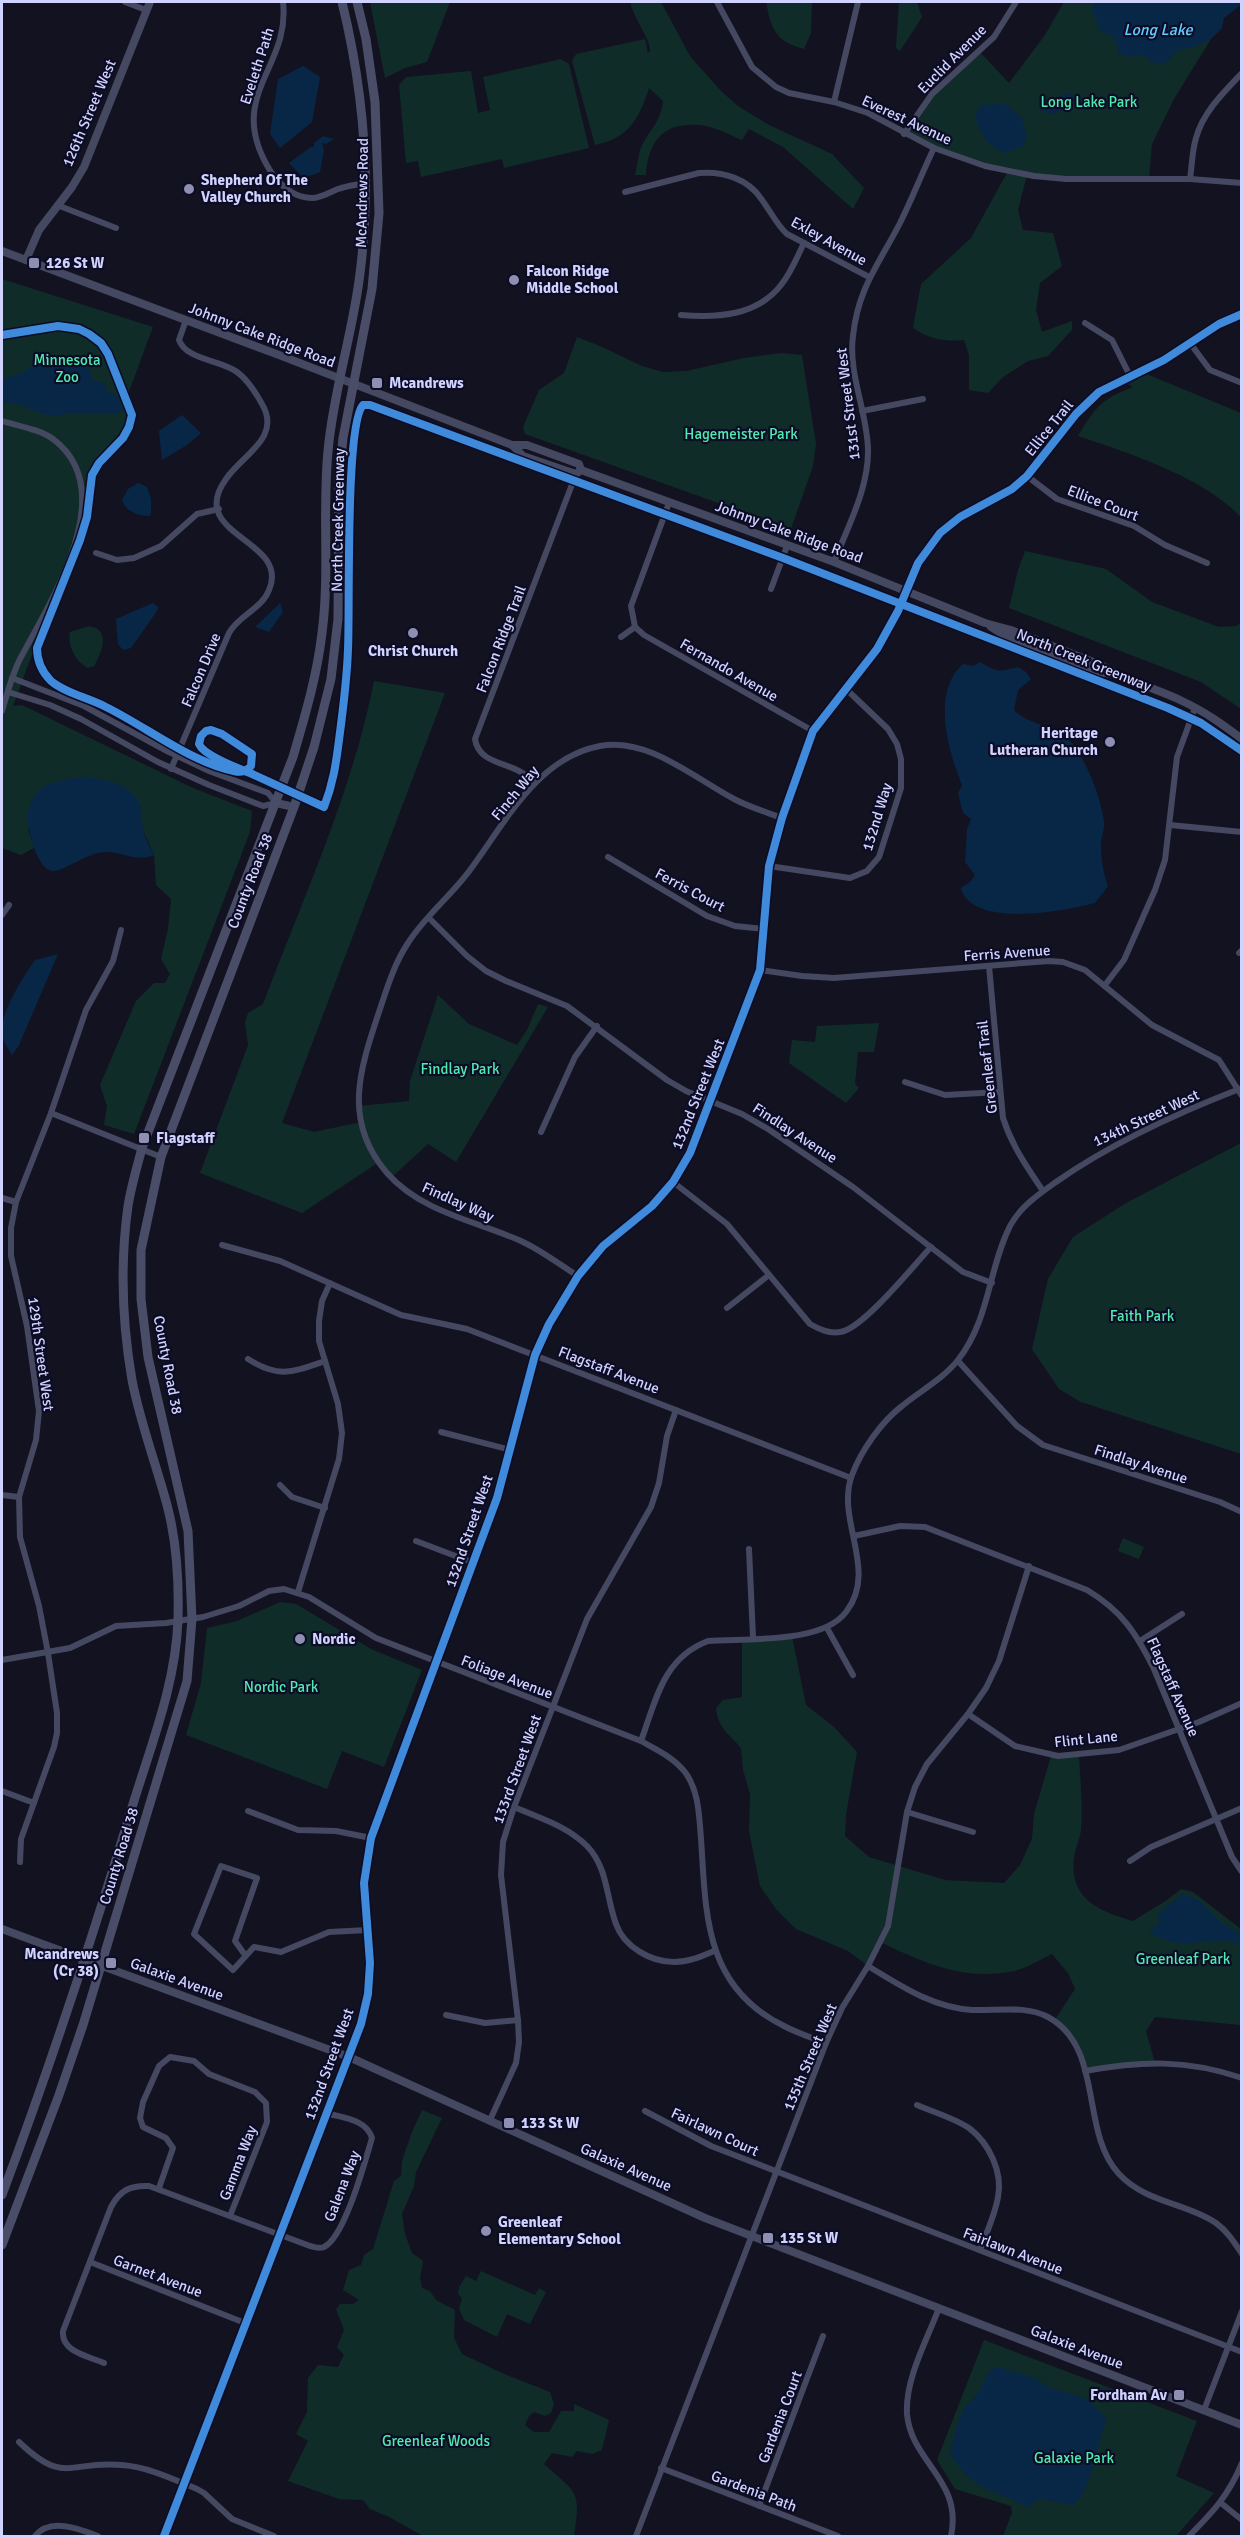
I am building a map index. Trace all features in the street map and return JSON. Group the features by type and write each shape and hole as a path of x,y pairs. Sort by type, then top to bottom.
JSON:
{"main road":[{"name":"McAndrews Road","path":"340,379 359,283 365,183 357,74 342,2"},
{"name":"McAndrews Road","path":"352,384 372,289 380,205 375,102 366,39 357,2"},
{"path":"2,2195 46,2076 85,1959 163,1707 175,1658 178,1621 175,1547 168,1508 132,1382 123,1318 122,1261 128,1204 142,1148 276,803 309,703 322,633 328,451 340,379"},
{"name":"County Road 38","path":"2,2245 59,2095 187,1681 192,1619 188,1531 148,1357 141,1299 141,1250 160,1157 294,807 314,747 331,679 338,619 339,477 352,384"}],"street":[{"path":"125,2 146,10"},
{"name":"126th Street West","path":"26,260 39,230 84,167 150,2"},
{"name":"Eveleth Path","path":"283,2 280,36 257,96 253,124 256,145 278,182 287,190 302,196 314,198 340,188 365,183"},
{"name":"Everest Avenue","path":"717,2 752,67 767,81 789,93 834,102 868,113 933,148 985,166 1034,176 1066,179 1190,179 1242,183"},
{"path":"834,102 858,2"},
{"name":"Euclid Avenue","path":"904,134 932,94 994,37 1016,2"},
{"path":"1190,179 1196,137 1204,118 1242,73"},
{"name":"131st Street West","path":"834,562 867,474 868,447 853,365 852,338 857,307 869,277 899,224 933,148"},
{"name":"Exley Avenue","path":"625,192 699,173 709,172 735,177 749,185 761,197 780,228 869,277"},
{"path":"57,205 116,228"},
{"path":"681,315 724,316 762,302 783,282 804,243"},
{"name":"Johnny Cake Ridge Road","path":"2,251 512,445 524,456 669,502 834,562 985,623 1011,630 1101,665 1111,673 1195,708 1242,739"},
{"name":"Ellice Trail","path":"906,590 926,551 949,525 1012,489 1027,476 1076,414 1094,396 1164,360 1219,324 1242,314"},
{"path":"96,553 117,560 128,560 161,546 197,514 219,509 219,494 227,476 262,440 266,430 266,413 249,384 238,373 184,349 179,340 186,320"},
{"path":"1085,324 1112,340 1130,376"},
{"path":"1190,344 1210,370 1242,383"},
{"path":"862,411 923,399"},
{"path":"2,421 43,434 63,449 77,472 84,500 74,543 57,588 12,678 2,711"},
{"name":"Falcon Ridge Trail","path":"535,782 520,771 482,755 476,748 475,739 579,472"},
{"name":"Ellice Court","path":"1027,476 1045,491 1068,504 1134,526 1165,545 1207,563"},
{"path":"621,637 635,627 631,606 669,502"},
{"name":"Falcon Drive","path":"171,769 229,633 238,622 263,601 271,585 271,569 267,559 259,550 230,531 219,509"},
{"path":"771,589 788,546"},
{"name":"132nd Street West","path":"164,2536 361,2024 368,1994 370,1963 364,1883 370,1838 497,1498 535,1355 549,1324 578,1276 603,1246 652,1206 673,1182 690,1153 760,970 769,866 782,818 813,731 878,649 906,590"},
{"name":"Johnny Cake Ridge Road","path":"985,623 1002,634 1046,652 1097,672 1111,673"},
{"name":"Fernando Avenue","path":"635,627 644,635 813,731"},
{"path":"12,678 84,706 177,756 268,793 276,803"},
{"name":"132nd Way","path":"769,866 850,878 867,872 879,857 901,788 901,759 897,744 888,729 845,688"},
{"path":"8,692 50,705 81,719 171,769 263,806 276,803 294,807"},
{"path":"1105,985 1124,960 1155,890 1165,860 1177,757 1195,708"},
{"name":"Finch Way","path":"429,918 460,884 535,782 555,764 577,751 603,745 629,746 655,754 736,801 782,818"},
{"path":"1170,825 1242,832"},
{"name":"Ferris Court","path":"608,857 707,916 735,926 765,929"},
{"path":"2,915 9,905"},
{"name":"Findlay Avenue","path":"429,918 467,956 486,971 567,1006 667,1080 768,1129 853,1187 963,1272 992,1283"},
{"name":"Findlay Way","path":"429,918 410,940 394,966 362,1061 358,1102 368,1141 387,1173 414,1197 435,1208 524,1242 578,1276"},
{"name":"129th Street West","path":"20,1862 21,1839 57,1732 57,1713 39,1606 20,1537 19,1497 36,1440 39,1411 27,1326 11,1256 11,1228 16,1202 51,1113 86,1010 113,961 121,930"},
{"name":"Ferris Avenue","path":"760,970 834,978 1063,962 1085,970 1152,1025 1219,1060 1241,1091"},
{"name":"Greenleaf Trail","path":"989,966 1003,1118 1010,1140 1043,1191"},
{"path":"541,1132 575,1057 597,1026"},
{"path":"905,1082 945,1095 1000,1092"},
{"name":"134th Street West","path":"641,1741 666,1676 681,1656 694,1646 708,1641 805,1635 827,1628 846,1612 858,1589 860,1568 847,1504 851,1478 858,1460 887,1420 901,1406 944,1375 958,1361 978,1329 1011,1224 1025,1206 1043,1191 1114,1144 1241,1091"},
{"path":"51,1113 160,1157"},
{"path":"673,1182 727,1224 810,1324 824,1331 840,1332 851,1329 860,1322 931,1247"},
{"path":"2,1198 16,1202"},
{"name":"Flagstaff Avenue","path":"222,1245 280,1261 401,1315 467,1329 851,1478"},
{"path":"727,1308 769,1275"},
{"path":"298,1592 339,1459 342,1433 339,1404 319,1341 322,1301 330,1283"},
{"path":"248,1359 264,1370 289,1372 325,1361"},
{"name":"Findlay Avenue","path":"958,1361 1017,1426 1043,1445 1220,1502 1242,1512"},
{"name":"133rd Street West","path":"490,2120 516,2063 519,2042 501,1875 503,1842 587,1618 651,1507 676,1410"},
{"path":"441,1432 511,1450"},
{"path":"280,1485 292,1497 325,1508"},
{"path":"2,1495 19,1497"},
{"name":"Flagstaff Avenue","path":"854,1536 900,1526 925,1527 1087,1590 1121,1613 1140,1641 1242,1872"},
{"path":"416,1541 474,1563"},
{"path":"749,1549 753,1637"},
{"name":"135th Street West","path":"636,2536 826,2043 842,2008 868,1966 888,1926 907,1812 915,1787 927,1764 986,1688 999,1660 1029,1566"},
{"name":"Foliage Avenue","path":"2,1660 70,1648 116,1626 192,1619 239,1606 269,1591 284,1589 298,1592 376,1638 435,1663 641,1741 674,1760 687,1774 695,1791 699,1811 706,1917 714,1952 731,1982 756,2008 783,2026 826,2043"},
{"path":"1140,1641 1182,1614"},
{"path":"827,1628 853,1675"},
{"name":"Flint Lane","path":"968,1714 1015,1746 1051,1756 1085,1755 1119,1750 1229,1710 1242,1703"},
{"path":"2,1791 34,1803"},
{"path":"514,1808 562,1826 587,1846 604,1875 616,1925 625,1940 637,1950 655,1959 674,1962 692,1960 714,1952"},
{"path":"1130,1861 1151,1847 1242,1808"},
{"path":"248,1811 298,1830 336,1831 370,1838"},
{"path":"907,1812 973,1832"},
{"path":"245,1954 235,1941 257,1878 221,1866 194,1934 233,1970 245,1954 254,1947 281,1952 329,1932 368,1930"},
{"name":"Galaxie Avenue","path":"2,1929 349,2057 705,2218 1242,2425"},
{"path":"868,1966 911,1992 941,2005 971,2010 1023,2010 1046,2016 1061,2025 1073,2038 1085,2071 1101,2143 1117,2172 1142,2192 1214,2222 1231,2236 1242,2254"},
{"path":"446,2015 485,2023 518,2020"},
{"name":"Gamma Way","path":"159,2188 173,2148 166,2138 143,2127 140,2112 159,2066 165,2059 175,2057 194,2061 209,2074 255,2092 266,2103 267,2122 230,2216"},
{"path":"1085,2071 1131,2063 1180,2063 1242,2078"},
{"path":"917,2105 967,2127 982,2140 993,2157 998,2177 998,2197 980,2250"},
{"name":"Fairlawn Court","path":"645,2111 711,2146 777,2172"},
{"name":"Galena Way","path":"279,2234 318,2248 324,2247 337,2232 349,2208 372,2138 369,2129 363,2124 326,2113"},
{"name":"Fairlawn Avenue","path":"777,2172 1242,2352"},
{"name":"Garnet Avenue","path":"245,2323 90,2262 111,2207 118,2195 137,2185 159,2188 279,2234"},
{"path":"90,2262 62,2338 69,2349 104,2363"},
{"path":"939,2308 910,2384 907,2412 916,2445 948,2493 952,2511 951,2536"},
{"path":"1204,2410 1242,2311"},
{"name":"Gardenia Court","path":"759,2506 823,2336"},
{"path":"19,2442 38,2460 54,2468 66,2469 104,2464 147,2470 204,2493 232,2519 274,2536"},
{"path":"1189,2536 1221,2503 1242,2463"},
{"name":"Gardenia Path","path":"662,2468 838,2536"},
{"path":"1221,2503 1242,2520"},
{"path":"35,2536 38,2532 56,2526 76,2528 98,2536"}],"green space":[{"path":"370,2 450,2 427,62 405,68 385,78"},
{"path":"630,2 661,2 690,56 721,91 738,106 769,125 832,154 864,188 853,209 783,147 749,129 742,140 703,125 675,127 660,136 654,144 647,163 646,175 635,175 640,150 657,122 663,101 649,88 631,126 616,138 595,145 572,61 576,54 645,39 648,53 650,51 648,41"},
{"path":"766,2 812,2 811,33 804,49 787,42 776,33"},
{"path":"899,2 917,2 922,17 900,51 896,48"},
{"name":"Long Lake Park","path":"1064,2 1202,2 1211,39 1174,99 1152,144 1149,179 1027,175 1018,210 1023,230 1053,233 1062,266 1040,283 1036,310 1042,332 1072,321 1072,330 1048,356 1028,361 1003,377 988,393 969,390 969,355 964,340 937,339 913,328 921,284 971,238 1008,171 985,166 904,134 932,94 980,52 1009,83 1045,35"},
{"path":"561,59 569,64 589,148 504,168 502,159 421,177 418,161 406,163 399,85 406,77 471,71 478,113 490,110 483,77"},
{"name":"Minnesota Zoo","path":"2,279 153,327 125,402 127,417 120,433 109,445 13,706 22,705 193,788 252,811 250,832 134,1134 104,1125 107,1106 100,1085 136,1001 154,983 165,983 170,974 161,959 168,929 171,899 156,885 154,855 143,830 140,805 28,829 34,848 21,855 2,848"},
{"name":"Hagemeister Park","path":"577,337 642,366 663,372 686,371 744,358 781,353 802,355 816,444 813,466 791,529 525,434 523,427 539,390 564,373"},
{"path":"1144,373 1241,413 1241,517 1225,502 1186,478 1078,436 1089,418 1106,400 1133,387 1126,383"},
{"path":"1025,551 1106,569 1152,602 1219,627 1237,626 1241,622 1241,709 1201,682 1009,608"},
{"path":"89,626 100,632 103,643 94,666 88,668 73,653 69,637 70,632"},
{"name":"Findlay Park","path":"374,681 445,693 282,1123 314,1132 361,1122 359,1106 409,1101 410,1081 438,995 469,1024 517,1045 527,1030 538,1004 548,1007 456,1162 428,1144 391,1178 379,1162 302,1213 200,1173 248,1045 245,1022 248,1013 263,1004 340,804 365,723"},
{"path":"879,1023 874,1052 858,1052 855,1084 859,1088 846,1103 789,1063 792,1040 815,1042 817,1026"},
{"name":"Faith Park","path":"1241,1143 1241,1454 1081,1402 1059,1389 1032,1349 1048,1279 1073,1237 1126,1203"},
{"path":"1123,1538 1144,1547 1139,1559 1118,1551"},
{"name":"Nordic Park","path":"280,1602 296,1604 371,1649 422,1670 384,1767 342,1751 327,1789 186,1735 201,1683 207,1628 237,1621"},
{"name":"Greenleaf Park","path":"792,1636 806,1705 834,1727 857,1752 846,1815 845,1836 869,1857 945,1880 1004,1883 1020,1865 1032,1839 1034,1814 1051,1756 1079,1755 1082,1821 1075,1850 1074,1871 1081,1893 1088,1901 1108,1913 1133,1921 1181,1889 1193,1892 1241,1929 1241,2025 1155,2017 1146,2031 1155,2063 1085,2071 1073,2039 1054,2021 1075,1989 1068,1973 1052,1954 1015,1971 974,1974 942,1968 880,1942 868,1966 848,1951 796,1929 776,1909 760,1886 749,1831 750,1794 743,1770 741,1748 722,1726 716,1708 723,1700 742,1697 742,1638"},
{"name":"Greenleaf Woods","path":"422,2110 442,2118 416,2172 414,2186 402,2214 405,2234 412,2253 423,2261 420,2278 422,2288 430,2291 436,2300 455,2310 454,2338 462,2354 550,2392 554,2404 551,2413 545,2416 534,2412 529,2416 525,2425 534,2432 549,2432 561,2411 574,2411 574,2404 609,2420 602,2450 592,2454 577,2451 572,2457 552,2453 544,2464 564,2481 574,2494 577,2509 574,2536 423,2536 370,2509 363,2500 339,2499 288,2481 308,2441 296,2434 307,2412 308,2378 318,2365 338,2367 344,2355 337,2347 344,2330 336,2309 340,2304 353,2304 359,2300 343,2290 349,2270 361,2265 364,2255 373,2249 394,2181 401,2176 402,2161"},
{"path":"481,2271 535,2295 539,2288 546,2292 530,2324 507,2314 497,2337 464,2320 459,2309 462,2298 458,2294 459,2287 466,2276 476,2281"},
{"name":"Galaxie Park","path":"984,2340 1197,2421 1176,2476 1214,2493 1176,2536 1003,2536 1012,2513 1011,2506 955,2489 937,2460"}],"water":[{"name":"Long Lake","path":"1095,2 1241,2 1242,4 1224,18 1222,28 1211,39 1193,47 1178,50 1164,65 1152,62 1144,55 1127,57 1119,53 1114,37 1101,32 1092,11"},
{"path":"303,66 320,77 312,122 280,148 270,134 278,79"},
{"path":"1067,93 1072,94 1074,99 1062,111 1050,115 1037,107"},
{"path":"1003,103 1022,117 1027,137 1023,146 1005,153 985,138 975,115 981,105"},
{"path":"323,136 334,139 326,144 322,143 324,150 320,172 304,178 289,163 314,147 314,143"},
{"path":"63,356 82,363 89,370 92,380 104,383 106,390 119,397 122,409 118,414 73,413 54,416 17,404 2,402 2,380 25,371 40,359 50,363"},
{"path":"182,415 201,433 187,445 162,460 159,431"},
{"path":"138,483 147,487 151,499 149,516 132,512 122,500 128,489"},
{"path":"153,603 158,607 157,611 131,648 123,650 118,644 116,619"},
{"path":"280,603 283,612 269,632 255,627"},
{"path":"980,662 995,670 1002,671 1018,667 1026,672 1031,679 1018,690 1014,710 1027,719 1064,735 1076,749 1087,768 1102,812 1104,825 1101,855 1108,886 1095,903 1042,913 1000,913 982,909 969,901 961,888 975,875 965,862 967,829 971,819 963,813 958,793 962,785 948,739 945,706 947,690 953,676 963,664 973,666"},
{"path":"87,777 118,784 131,792 141,808 142,826 154,855 142,858 111,852 98,853 57,871 47,869 42,864 29,830 28,813 32,800 49,784"},
{"path":"58,954 19,1045 12,1055 2,1033 2,1024 9,1005 35,960"},
{"path":"1183,1894 1198,1900 1222,1923 1241,1934 1241,1945 1230,1941 1175,1942 1149,1931 1158,1925 1159,1916 1157,1915"},
{"path":"997,2367 1035,2378 1048,2387 1087,2399 1107,2419 1089,2479 1079,2499 1073,2505 1041,2499 1036,2500 1028,2508 977,2483 959,2467 950,2454 957,2424 965,2407 976,2396 990,2370"}],"cycle path":[{"path":"164,2536 361,2024 368,1994 370,1963 364,1883 371,1838 497,1498 535,1355 549,1324 578,1276 603,1246 652,1206 673,1182 690,1153 760,970 769,866 782,818 813,731 877,649 898,611 918,563 940,533 960,517 1012,489 1027,476 1076,414 1099,392 1164,360 1219,324 1242,314"},
{"name":"North Creek Greenway","path":"2,335 58,326 79,329 89,334 101,343 108,354 132,415 123,438 99,463 92,475 87,517 80,540 37,648 39,661 45,674 63,689 106,707 185,752 218,767 237,772 242,772 244,771 246,770 251,766 252,754 222,734 211,730 206,731 201,736 199,744 207,753 222,761 230,765 238,768 245,771 250,773 324,807 335,766 346,684 353,446 357,419 363,405 370,405 783,558 1168,708 1201,723 1242,751"}],"place":[{"name":"Shepherd Of The Valley Church","path":"189,189"},
{"name":"126 St W","path":"34,263"},
{"name":"Falcon Ridge Middle School","path":"514,280"},
{"name":"Mcandrews","path":"377,383"},
{"name":"Christ Church","path":"413,633"},
{"name":"Heritage Lutheran Church","path":"1110,742"},
{"name":"Flagstaff","path":"144,1138"},
{"name":"Nordic","path":"300,1639"},
{"name":"Mcandrews (Cr 38)","path":"111,1963"},
{"name":"133 St W","path":"509,2123"},
{"name":"Greenleaf Elementary School","path":"486,2231"},
{"name":"135 St W","path":"768,2238"},
{"name":"Fordham Av","path":"1179,2395"}]}
